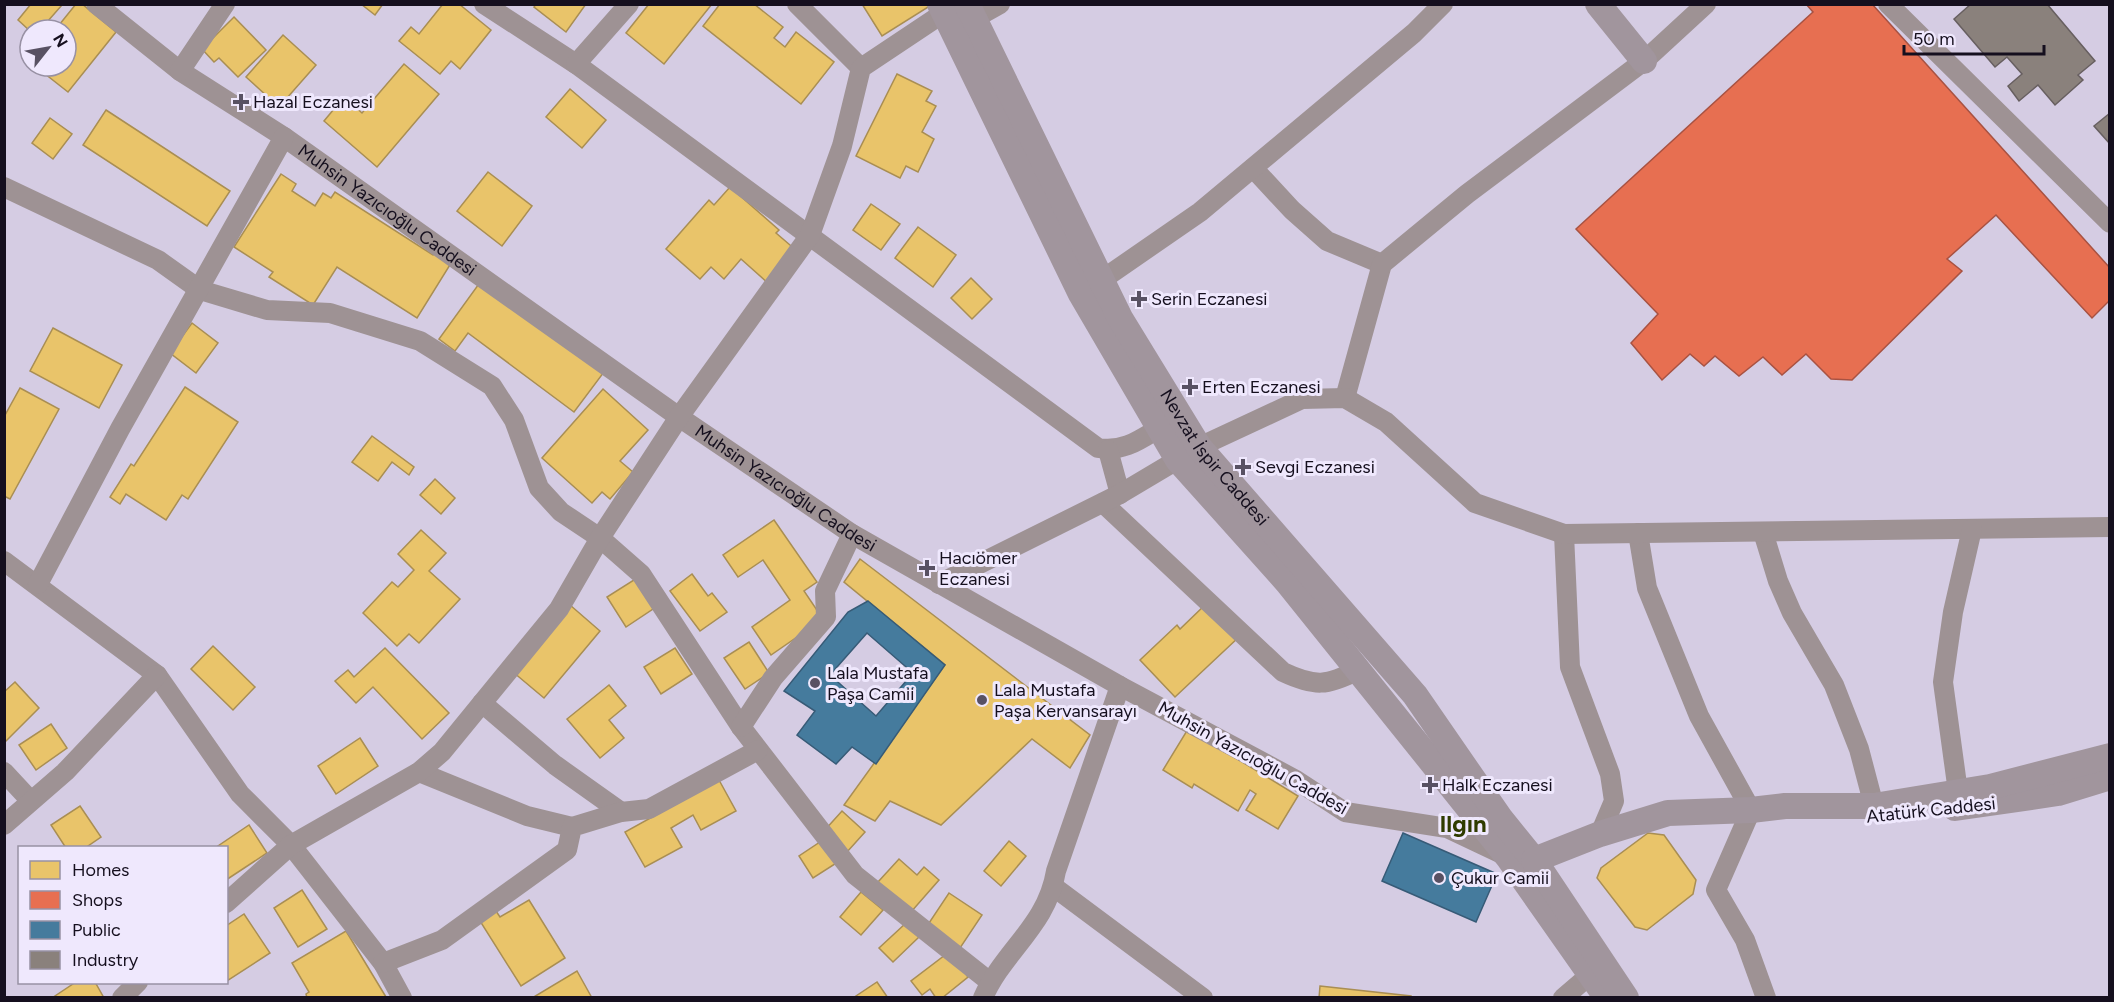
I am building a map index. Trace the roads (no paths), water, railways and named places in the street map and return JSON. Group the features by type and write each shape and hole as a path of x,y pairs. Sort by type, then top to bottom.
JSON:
{"main road":[{"path":"1598,4 1644,61"},
{"name":"Nevzat İspir Caddesi","path":"957,10 1159,428 1189,453 1415,695 1500,818 1534,860 1626,998"},
{"name":"Nevzat İspir Caddesi","path":"1091,287 1120,318 1189,453 1288,584 1508,857 1607,998"},
{"name":"Atatürk Caddesi","path":"1534,860 1600,834 1668,813 1751,810 1785,806 1874,806 2024,779 2109,756"},
{"name":"Atatürk Caddesi","path":"1751,810 1799,824 1991,805 2058,794 2109,777"}],"street":[{"name":"Muhsin Yazıcıoğlu Caddesi","path":"96,4 180,71 284,137 680,417 852,534 1120,686 1296,780 1345,812 1447,828 1508,857 1534,860"},
{"path":"180,71 225,4"},
{"path":"484,4 576,64 1098,448 1118,450 1132,445 1159,428"},
{"path":"576,64 629,4"},
{"path":"797,4 861,68"},
{"path":"228,901 291,845 419,772 442,752 559,609 600,538 680,417 810,235 842,146 861,68 957,10 1000,4"},
{"path":"1091,287 1200,212 1414,33 1443,4"},
{"path":"1345,398 1382,264 1467,194 1644,61 1706,4"},
{"path":"1888,4 2109,224"},
{"path":"38,584 120,429 284,137"},
{"path":"1253,168 1292,210 1327,241 1382,264"},
{"path":"4,187 158,260 200,290 267,310 330,314 420,341 492,386 514,420 539,488 561,512 600,538 642,574 741,727 855,875 987,990 1033,928 1054,887 1056,871 1120,686"},
{"path":"939,584 1120,494 1189,453 1302,399 1345,398 1386,422 1475,503 1564,534 2109,527"},
{"path":"1108,450 1120,494"},
{"path":"1102,502 1283,672 1307,683 1334,682 1358,670"},
{"path":"1958,792 1943,682 1953,612 1972,529"},
{"path":"1762,532 1778,581 1792,613 1834,685 1859,749 1874,806"},
{"path":"1638,533 1647,588 1699,716 1751,810 1716,890 1744,940 1766,998"},
{"path":"741,727 773,678 826,617 825,591 852,534"},
{"path":"1564,534 1570,667 1607,764 1614,801 1600,834"},
{"path":"4,561 38,584 157,675 240,794 291,845 383,963 402,998"},
{"path":"4,825 64,772 157,675"},
{"path":"482,703 555,765 621,812"},
{"path":"419,772 527,816 572,827 621,812 649,809 758,750"},
{"path":"4,772 30,800"},
{"path":"383,963 442,940 567,850 572,827"},
{"path":"1054,887 1203,998"},
{"path":"1563,998 1591,974"},
{"path":"122,998 136,984"}],"place":[{"name":"Hazal Eczanesi","path":"241,102"},
{"name":"Serin Eczanesi","path":"1139,299"},
{"name":"Erten Eczanesi","path":"1190,387"},
{"name":"Sevgi Eczanesi","path":"1243,467"},
{"name":"Hacıömer Eczanesi","path":"927,568"},
{"name":"Lala Mustafa Paşa Camii","path":"815,683"},
{"name":"Lala Mustafa Paşa Kervansarayı","path":"982,700"},
{"name":"Halk Eczanesi","path":"1430,785"},
{"name":"Çukur Camii","path":"1439,878"}],"district":[{"name":"Ilgın","path":"1463,823"}]}
